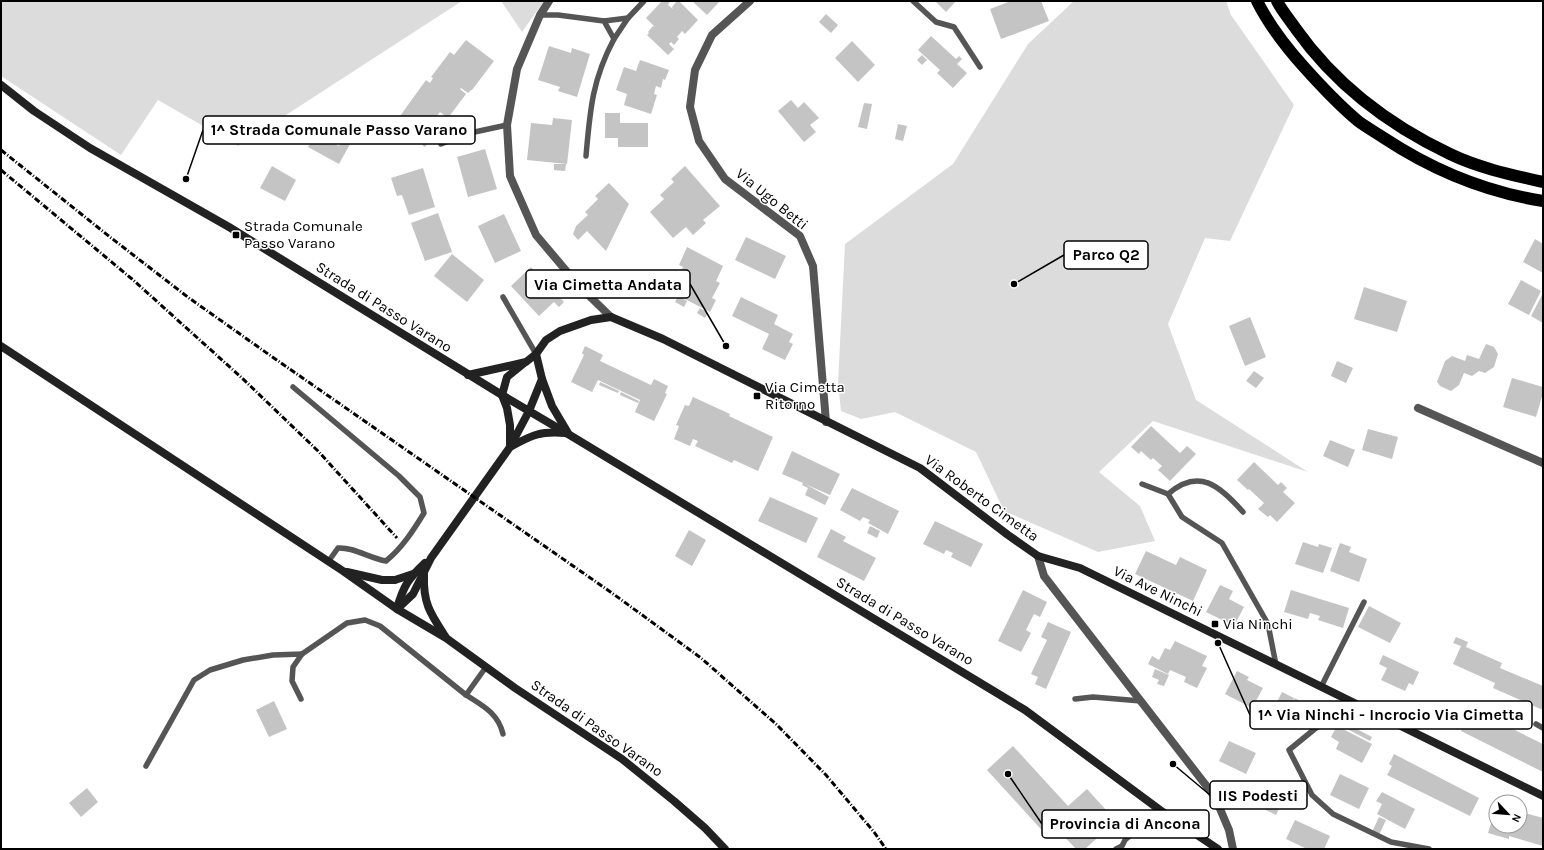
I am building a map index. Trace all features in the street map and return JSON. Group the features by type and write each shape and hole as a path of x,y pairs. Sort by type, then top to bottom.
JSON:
{"highway":[{"path":"1257,1 1262,12 1291,52 1316,80 1359,121 1396,146 1440,170 1487,188 1543,201"},
{"path":"1277,1 1305,41 1336,77 1370,107 1402,128 1451,155 1494,170 1543,182"}],"street":[{"path":"549,1 540,15 517,69 507,125 510,176 536,235 579,286 612,317"},
{"name":"Via Ugo Betti","path":"750,1 712,36 695,70 690,107 699,141 725,179 800,236 814,266 826,422"},
{"name":"Strada di Passo Varano","path":"1,85 34,112 90,148 229,227 468,375 1025,710 1160,810 1218,849"},
{"path":"510,447 510,424 507,408 502,395 507,376 536,354 546,340 560,331 591,320 612,317"},
{"name":"Via Roberto Cimetta","path":"612,317 663,339 920,468 1038,556 1044,576 1215,797 1229,830 1233,849"},
{"name":"Strada di Passo Varano","path":"1,346 342,571 397,609 446,638 522,693 622,759 700,823 725,849"},
{"name":"Strada di Passo Varano","path":"536,354 542,379 552,406 568,434"},
{"path":"468,375 526,362"},
{"name":"Strada di Passo Varano","path":"397,609 413,594 431,558 510,447 529,411 542,379"},
{"path":"1418,408 1543,463"},
{"name":"Strada di Passo Varano","path":"510,447 531,435 552,432 568,434"},
{"name":"Via Ave Ninchi","path":"1038,556 1080,568 1543,796"},
{"name":"Strada di Passo Varano","path":"397,609 402,590 413,574 431,558"},
{"name":"Strada di Passo Varano","path":"342,571 382,580 395,580 413,574"},
{"name":"Strada di Passo Varano","path":"424,571 424,592 430,614 446,638"}],"lane":[{"path":"586,156 594,89 603,59 628,18 644,1"},
{"path":"913,1 936,22 954,27 980,67"},
{"path":"540,15 558,15 604,21 628,18"},
{"path":"604,21 614,39"},
{"path":"441,144 470,133 507,125"},
{"path":"503,297 536,354"},
{"path":"293,387 399,476 420,497 424,513 413,531 396,553 386,561 375,559 346,548 338,548 328,562"},
{"path":"1168,494 1178,486 1194,481 1206,481 1230,497 1243,512"},
{"path":"1142,484 1168,494 1182,517 1222,543 1268,624 1276,665"},
{"path":"1321,687 1364,602"},
{"path":"301,699 292,681 293,667 302,654 347,623 365,620 380,626 466,695 488,709 500,723 502,734"},
{"path":"146,766 194,680 210,670 243,660 273,655 302,654"},
{"path":"466,695 486,667"},
{"path":"1076,699 1093,697 1141,701"},
{"path":"1349,701 1289,750 1312,794 1333,814 1391,842 1429,849"},
{"path":"1536,724 1543,728"},
{"path":"1116,849 1123,848 1125,840 1160,810"}],"shaded area":[{"path":"1,1 462,1 238,146 158,100 121,155 1,76"},
{"path":"501,1 544,1 522,32"},
{"path":"1074,1 1226,1 1231,15 1294,105 1230,241 1205,238 1168,324 1196,400 1308,472 1153,421 1099,472 1140,506 1155,541 1098,552 1004,511 976,452 895,412 861,419 841,411 838,383 845,244 953,164 1028,44"}],"building":[{"path":"662,1 670,1 668,5 673,9 672,7 677,1 680,2 698,20 685,34 682,31 677,37 679,39 674,45 671,42 669,44 674,49 668,55 647,35 653,26 655,27 646,18"},
{"path":"692,1 720,1 707,15"},
{"path":"935,1 956,1 946,12"},
{"path":"1011,1 1041,1 1049,21 1001,39 990,9"},
{"path":"826,14 838,25 831,33 819,22"},
{"path":"931,36 956,59 959,56 962,59 957,64 967,73 953,88 937,73 940,70 918,50"},
{"path":"466,40 494,61 472,90 468,93 461,88 460,89 466,94 448,118 440,112 437,116 443,121 425,147 417,141 415,143 402,133 405,130 395,123 426,80 430,83 433,78 431,77 450,52 454,55"},
{"path":"852,41 875,65 858,82 835,58"},
{"path":"549,46 571,53 572,48 590,54 577,97 558,91 560,87 538,80"},
{"path":"922,55 927,60 922,65 917,60"},
{"path":"640,60 669,70 665,80 663,79 661,88 656,86 654,94 657,95 651,114 624,105 627,94 616,90 624,67 636,71"},
{"path":"791,100 798,108 804,102 819,118 810,125 816,132 804,142 778,111"},
{"path":"864,103 872,104 867,129 858,127"},
{"path":"605,113 620,113 620,123 648,123 648,147 618,147 618,138 605,138"},
{"path":"553,118 572,120 567,164 527,160 531,123 552,125"},
{"path":"898,124 907,126 903,141 895,139"},
{"path":"315,134 339,146 342,140 350,144 339,164 308,147"},
{"path":"485,149 497,189 468,197 457,157"},
{"path":"554,164 566,164 565,171 554,170"},
{"path":"272,166 296,180 285,201 260,188"},
{"path":"685,166 720,206 703,220 706,223 693,235 686,227 673,238 650,212 664,199 660,195 674,182 671,179"},
{"path":"423,168 435,207 409,215 402,195 397,196 391,178"},
{"path":"609,183 629,204 606,251 587,231 578,240 573,234 576,226 588,215 585,212 598,199 595,196"},
{"path":"438,213 452,252 425,261 411,223"},
{"path":"504,214 521,251 495,263 478,226"},
{"path":"746,237 786,256 775,279 735,260"},
{"path":"1535,239 1543,244 1543,273 1523,262"},
{"path":"687,247 723,266 716,281 720,283 712,298 716,300 710,312 677,295 682,286 676,283 683,267 679,265"},
{"path":"452,254 484,280 467,302 434,276"},
{"path":"531,267 564,302 559,307 554,302 539,316 511,286"},
{"path":"1521,280 1541,291 1529,315 1508,304"},
{"path":"1364,287 1407,301 1397,332 1354,319"},
{"path":"1543,293 1543,323 1531,316"},
{"path":"678,296 687,301 684,307 675,302"},
{"path":"741,297 778,315 774,324 793,334 789,342 793,344 785,360 762,349 769,334 732,316"},
{"path":"700,308 708,313 705,318 697,313"},
{"path":"1250,317 1266,357 1245,366 1229,326"},
{"path":"1486,344 1494,347 1498,354 1494,367 1485,373 1479,371 1472,376 1464,373 1459,385 1451,391 1440,386 1437,382 1445,361 1452,356 1465,361 1467,355 1479,359"},
{"path":"585,346 603,355 600,361 651,385 654,379 668,386 665,393 667,394 654,421 635,412 640,400 598,380 592,392 571,382 584,355 582,353"},
{"path":"1337,361 1353,368 1346,383 1331,376"},
{"path":"1254,371 1264,378 1256,388 1246,381"},
{"path":"1512,378 1543,387 1543,393 1536,417 1503,407"},
{"path":"600,382 619,391 618,393 599,385"},
{"path":"621,392 639,401 638,403 620,395"},
{"path":"693,397 730,414 729,416 773,437 758,471 734,460 732,463 695,446 698,441 693,439 690,446 674,439 679,426 676,425 685,405 689,406"},
{"path":"1151,426 1180,453 1187,446 1196,454 1170,481 1158,470 1162,466 1153,458 1151,460 1141,451 1139,454 1131,447"},
{"path":"1368,429 1398,437 1392,459 1362,450"},
{"path":"1330,440 1355,450 1348,467 1323,456"},
{"path":"792,451 840,474 830,495 805,484 829,497 825,505 805,495 808,488 802,485 803,483 782,474"},
{"path":"1254,462 1278,485 1281,482 1287,488 1283,492 1295,503 1277,522 1270,515 1268,517 1258,509 1264,503 1237,480"},
{"path":"852,488 899,511 888,534 868,523 870,520 863,517 860,521 840,510"},
{"path":"770,497 818,518 806,543 758,521"},
{"path":"935,521 983,544 971,567 951,557 953,553 946,550 944,554 923,544"},
{"path":"870,526 880,531 877,538 867,533"},
{"path":"831,529 846,537 843,541 876,558 864,581 817,557"},
{"path":"689,530 706,540 692,566 675,556"},
{"path":"1303,542 1318,547 1319,544 1332,548 1323,573 1295,564"},
{"path":"1340,543 1351,547 1349,552 1367,559 1359,582 1330,571"},
{"path":"1146,551 1176,565 1180,557 1207,570 1193,601 1135,574"},
{"path":"1220,585 1233,591 1229,599 1244,607 1234,626 1206,612"},
{"path":"1023,590 1047,602 1040,617 1034,614 1026,630 1031,633 1021,652 998,641"},
{"path":"1291,590 1349,608 1343,628 1318,620 1320,616 1310,613 1308,619 1284,612"},
{"path":"1369,606 1401,623 1390,643 1358,627"},
{"path":"1048,622 1071,632 1046,689 1035,684 1038,677 1031,674 1047,640 1041,637"},
{"path":"1456,637 1468,642 1466,647 1502,663 1500,668 1543,686 1543,710 1493,688 1495,683 1453,664 1461,646 1453,643"},
{"path":"1175,641 1207,656 1202,666 1207,668 1197,688 1184,682 1186,677 1170,670 1168,674 1148,664 1152,656 1159,660 1165,648 1170,650"},
{"path":"1383,655 1419,672 1413,685 1409,683 1405,691 1381,680 1387,668 1379,664"},
{"path":"1155,669 1169,675 1164,686 1157,684 1159,680 1152,677"},
{"path":"1237,671 1249,677 1247,680 1263,688 1252,708 1225,694"},
{"path":"1282,692 1294,698 1292,704 1306,711 1296,730 1270,716"},
{"path":"1295,698 1305,704 1303,709 1292,703"},
{"path":"274,701 287,729 269,737 256,710"},
{"path":"1472,709 1543,744 1543,772 1461,731"},
{"path":"1337,726 1372,744 1362,763 1336,749 1339,742 1331,737"},
{"path":"1351,726 1372,737 1370,741 1349,730"},
{"path":"1229,741 1256,753 1246,774 1219,761"},
{"path":"1013,746 1068,806 1087,789 1116,821 1085,849 1076,849 1057,829 1048,837 987,770"},
{"path":"1394,754 1479,798 1470,816 1387,775 1392,766 1389,764"},
{"path":"1340,774 1369,788 1359,809 1330,795"},
{"path":"1259,781 1286,795 1276,815 1249,802"},
{"path":"87,788 98,802 81,817 69,803"},
{"path":"1382,792 1415,809 1405,829 1377,814 1382,804 1376,801"},
{"path":"1528,814 1543,818 1543,846 1509,836 1509,839 1492,834 1528,834"},
{"path":"1379,817 1386,820 1379,835 1372,832"},
{"path":"1295,820 1330,836 1324,849 1307,849 1286,839"}],"railway":[{"path":"1,150 189,298 612,593 701,658 776,724 826,775 874,832 886,849"},
{"path":"1,170 132,279 242,378 318,451 397,538"}],"place":[{"name":"1^ Strada Comunale Passo Varano","path":"186,179"},
{"name":"Strada Comunale Passo Varano","path":"236,235"},
{"name":"Parco Q2","path":"1014,284"},
{"name":"Via Cimetta Andata","path":"726,346"},
{"name":"Via Cimetta Ritorno","path":"757,396"},
{"name":"Via Ninchi","path":"1215,624"},
{"name":"1^ Via Ninchi - Incrocio Via Cimetta","path":"1218,643"},
{"name":"IIS Podesti","path":"1173,764"},
{"name":"Provincia di Ancona","path":"1008,774"}]}
